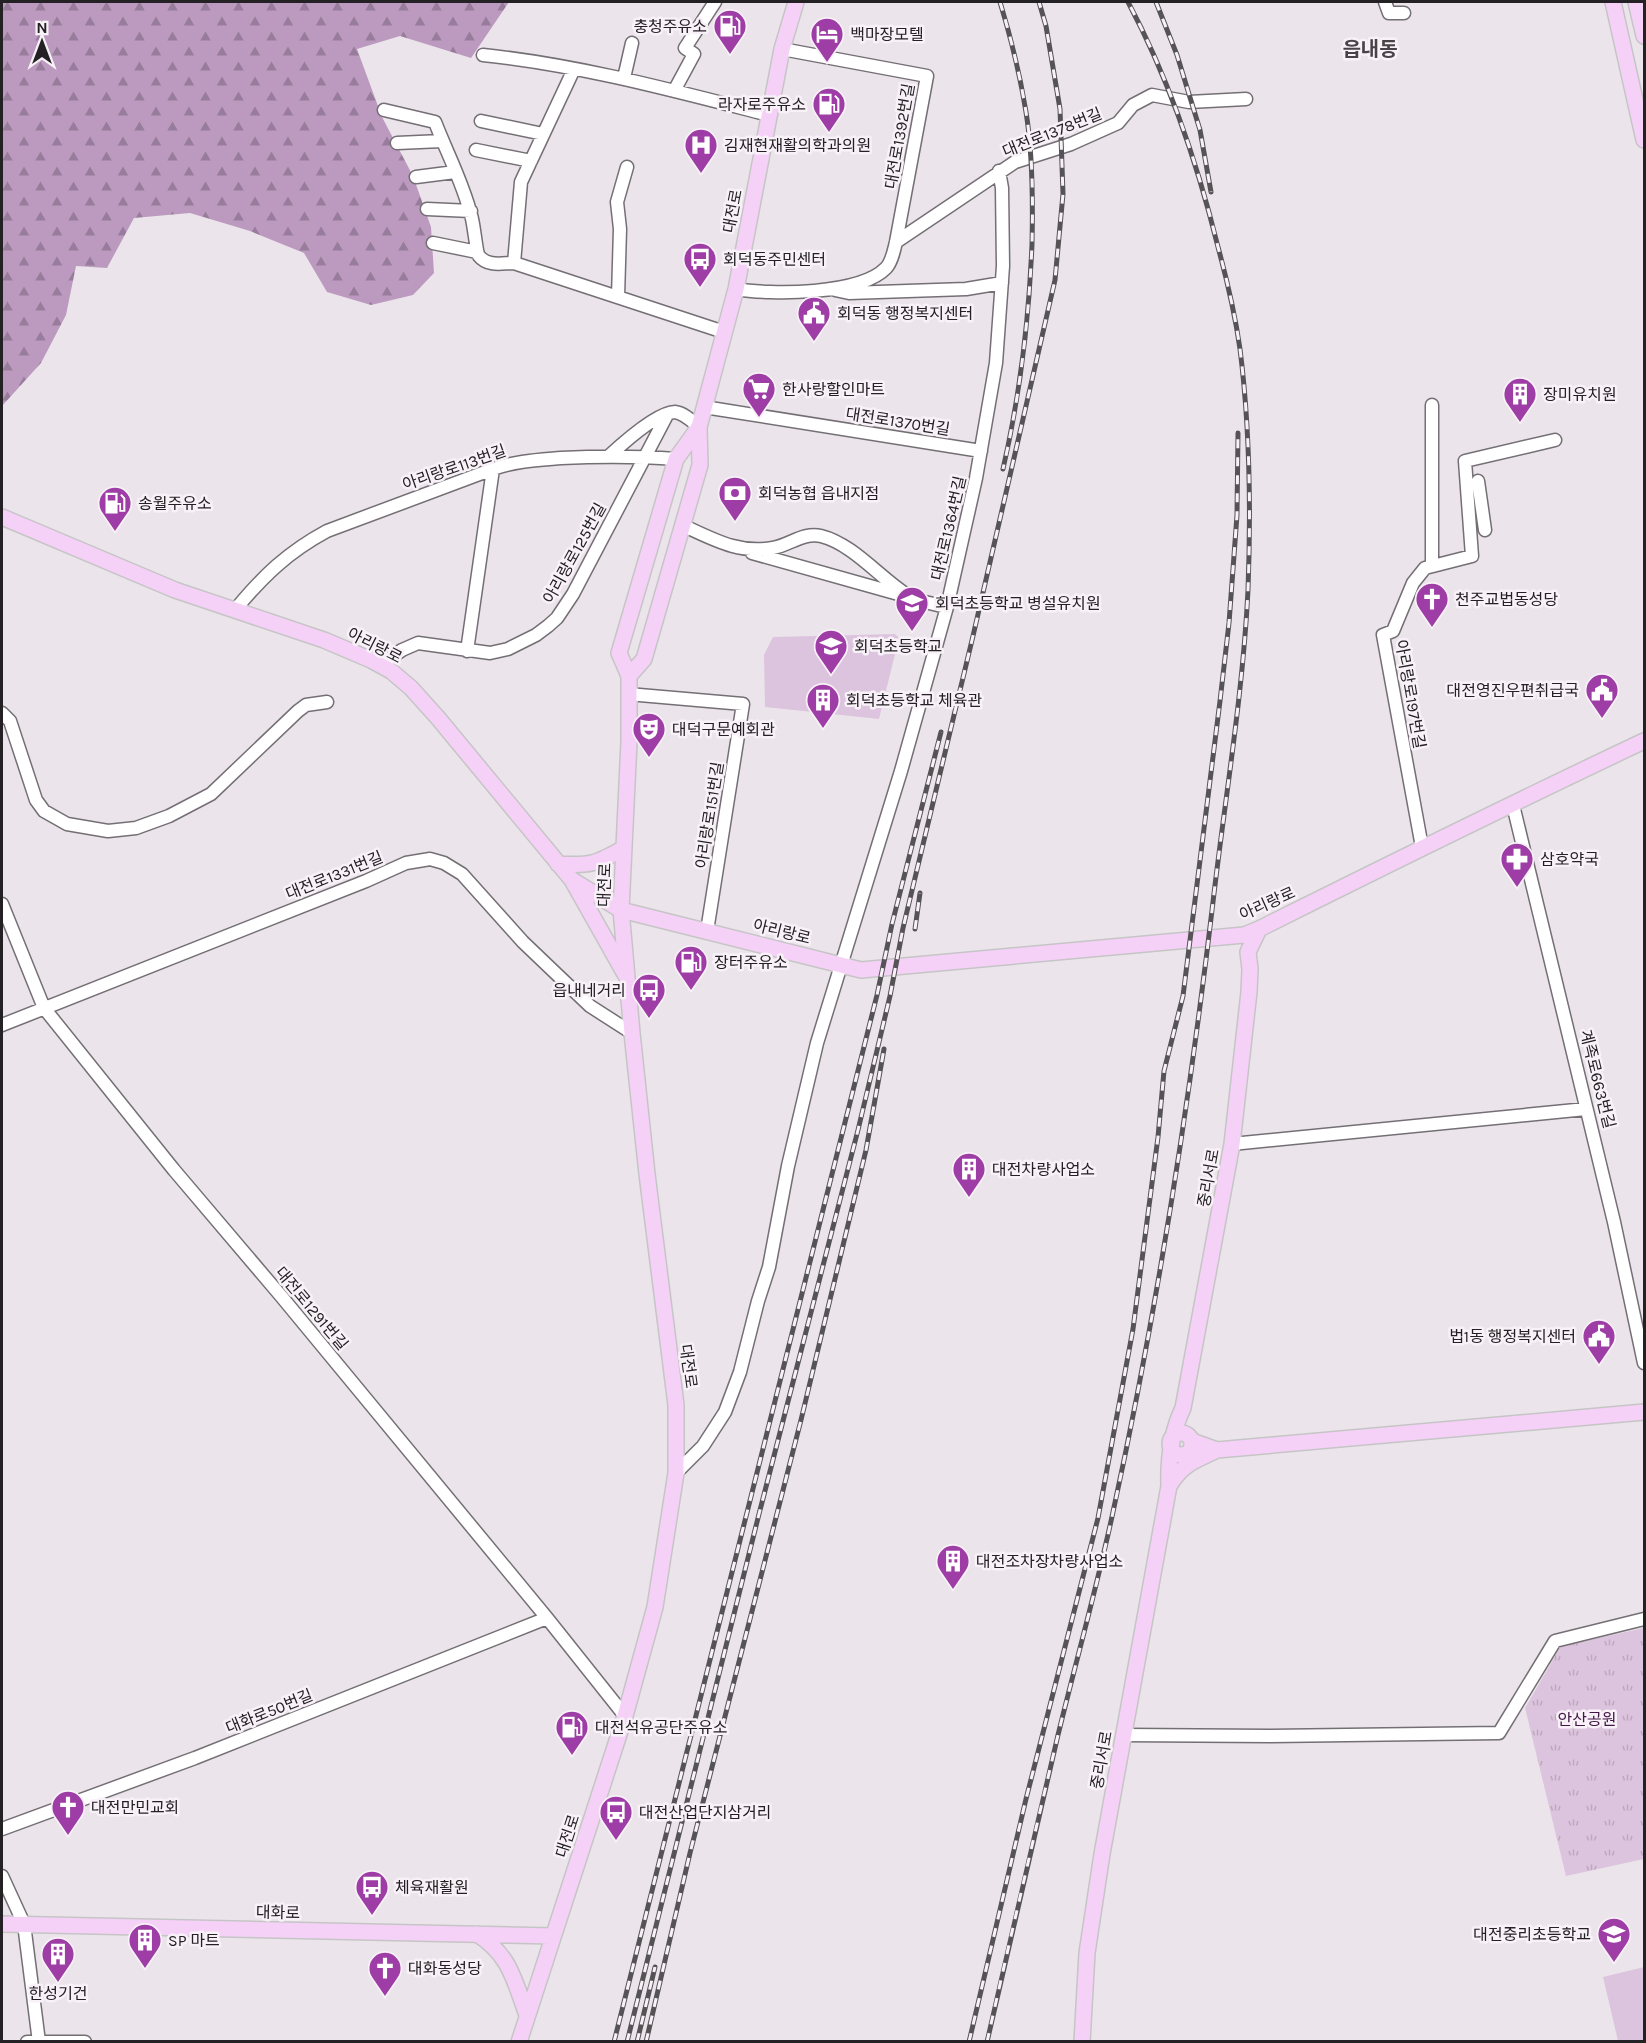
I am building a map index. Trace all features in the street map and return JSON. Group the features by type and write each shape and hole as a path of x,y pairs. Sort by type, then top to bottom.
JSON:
{"main road":[{"name":"대전로","path":"629,676 644,658 700,465 699,427 736,289 782,49 796,2"},
{"path":"1613,2 1644,140"},
{"path":"1636,2 1644,36"},
{"name":"대전로","path":"519,2042 625,1716 655,1607 676,1473 676,1405 658,1270 621,910 629,742 629,676 619,653 676,459 699,427"},
{"name":"아리랑로","path":"2,517 175,590 324,640 391,671 411,688 572,880 621,910 861,970 1244,935 1644,741"},
{"path":"558,864 594,864 624,848"},
{"path":"572,880 627,978"},
{"name":"중리서로","path":"1184,1412 1232,1144 1249,992 1248,952 1259,929"},
{"path":"1227,936 1248,952"},
{"path":"1172,1481 1170,1442 1177,1421 1184,1412"},
{"path":"1172,1481 1188,1446 1184,1412"},
{"path":"1184,1412 1189,1426 1212,1450"},
{"path":"1170,1442 1177,1434 1197,1455 1212,1450 1644,1412"},
{"path":"1172,1481 1187,1463 1199,1460 1212,1450"},
{"name":"중리서로","path":"1082,2042 1087,1953 1102,1854 1172,1481"},
{"name":"대화로","path":"2,1924 553,1935"},
{"path":"477,1934 490,1943 504,1958 514,1977 527,2015"}],"street":[{"path":"674,90 694,54 686,48 715,2"},
{"path":"1385,2 1389,13 1404,13"},
{"path":"624,78 632,43"},
{"name":"대전로1392번길","path":"782,49 927,76 896,242"},
{"path":"483,55 518,58 624,78 769,115"},
{"path":"514,263 520,182 574,69"},
{"name":"대전로1378번길","path":"896,242 999,171 1016,162 1071,144 1118,123 1133,105 1152,95 1189,102 1246,99"},
{"path":"384,110 435,122 471,211 476,230 477,252 480,258 492,264 514,263 724,332"},
{"path":"481,121 543,134"},
{"path":"397,143 442,141"},
{"path":"476,150 531,161"},
{"path":"618,297 620,229 617,202 627,167"},
{"name":"대전로1364번길","path":"682,525 733,548 752,550 788,544 804,536 820,536 835,542 861,559 910,597 947,607 981,451 996,363 1002,283 1003,215 999,171"},
{"path":"416,177 455,172"},
{"path":"427,208 471,211"},
{"path":"736,289 759,292 804,292 842,287 871,277 886,267 896,242"},
{"path":"433,243 477,252"},
{"path":"831,288 849,293 966,289 1002,283"},
{"path":"1432,405 1432,566 1472,556 1465,461 1555,440"},
{"name":"대전로1370번길","path":"704,407 981,451"},
{"path":"609,456 654,420 674,412 681,414 699,427"},
{"name":"아리랑로125번길","path":"380,665 402,650 418,643 490,653 508,649 536,635 557,618 573,594 667,415"},
{"name":"아리랑로113번길","path":"235,610 261,579 285,558 327,531 509,463 609,456 676,459"},
{"path":"467,651 493,469"},
{"path":"1478,482 1485,530"},
{"path":"733,548 910,597"},
{"name":"아리랑로197번길","path":"1422,847 1383,635 1393,631 1413,583 1425,568 1432,566"},
{"path":"676,1473 703,1446 725,1412 740,1372 769,1267 788,1166 817,1043 901,771 947,607"},
{"name":"아리랑로151번길","path":"628,694 743,704 707,931"},
{"path":"2,713 10,721 36,800 44,811 67,824 108,831 136,828 169,816 211,794 298,711 306,705 327,702"},
{"name":"계족로663번길","path":"1513,805 1586,1108 1644,1363"},
{"name":"대전로1331번길","path":"2,1025 366,881 406,863 430,859 444,863 462,874 522,942 590,1006 632,1033"},
{"name":"대전로1291번길","path":"2,904 44,1008 174,1170 547,1618 625,1716"},
{"path":"1232,1144 1586,1108"},
{"name":"대화로50번길","path":"2,1829 195,1758 547,1618"},
{"path":"1124,1735 1500,1733 1555,1641 1644,1619"},
{"path":"2,1876 24,1924 35,2041 86,2042"}],"green space":[{"path":"2,2 509,2 471,58 400,36 357,49 382,117 413,176 431,227 434,273 413,295 371,305 327,292 304,253 250,231 190,213 134,218 107,268 76,266 66,315 41,363 2,406"},
{"path":"895,634 899,638 879,719 765,707 764,655 773,637"},
{"name":"안산공원","path":"1644,1628 1644,1859 1566,1876 1525,1708 1561,1646"},
{"path":"1644,1967 1644,2041 1618,2041 1603,1977"}],"railway":[{"path":"1000,2 1015,57 1026,112 1032,194 1032,244 1026,329 1019,385 1003,469"},
{"path":"627,2042 858,1130 1055,280 1063,194 1060,109 1046,26 1039,2"},
{"path":"987,2042 1058,1735 1107,1540 1158,1284 1193,1055 1246,629 1249,469 1246,409 1236,323 1210,215 1191,152 1169,91 1128,2"},
{"path":"1156,2 1177,55 1200,130 1211,192"},
{"path":"969,2042 1026,1799 1098,1518 1133,1329 1158,1137 1164,1071 1183,996 1220,701 1229,623 1237,515 1238,433"},
{"path":"614,2042 941,732"},
{"path":"915,929 920,893"},
{"path":"646,2042 690,1853 801,1420 866,1150 884,1049"},
{"path":"637,2042 655,1967"}],"place":[{"name":"충청주유소","path":"730,55"},
{"name":"백마장모텔","path":"827,63"},
{"name":"라자로주유소","path":"829,133"},
{"name":"김재현재활의학과의원","path":"701,174"},
{"name":"회덕동주민센터","path":"700,288"},
{"name":"회덕동 행정복지센터","path":"814,342"},
{"name":"한사랑할인마트","path":"759,418"},
{"name":"장미유치원","path":"1520,423"},
{"name":"회덕농협 읍내지점","path":"735,522"},
{"name":"송월주유소","path":"115,532"},
{"name":"천주교법동성당","path":"1432,628"},
{"name":"회덕초등학교 병설유치원","path":"912,632"},
{"name":"회덕초등학교","path":"831,675"},
{"name":"대전영진우편취급국","path":"1602,719"},
{"name":"회덕초등학교 체육관","path":"823,729"},
{"name":"대덕구문예회관","path":"649,758"},
{"name":"삼호약국","path":"1517,888"},
{"name":"장터주유소","path":"691,991"},
{"name":"읍내네거리","path":"649,1019"},
{"name":"대전차량사업소","path":"969,1198"},
{"name":"법1동 행정복지센터","path":"1599,1365"},
{"name":"대전조차장차량사업소","path":"953,1590"},
{"name":"대전석유공단주유소","path":"572,1756"},
{"name":"대전만민교회","path":"68,1836"},
{"name":"대전산업단지삼거리","path":"616,1841"},
{"name":"체육재활원","path":"372,1916"},
{"name":"대전중리초등학교","path":"1614,1963"},
{"name":"SP 마트","path":"145,1969"},
{"name":"한성기건","path":"58,1983"},
{"name":"대화동성당","path":"385,1997"}],"district":[{"name":"읍내동","path":"1370,49"}]}
